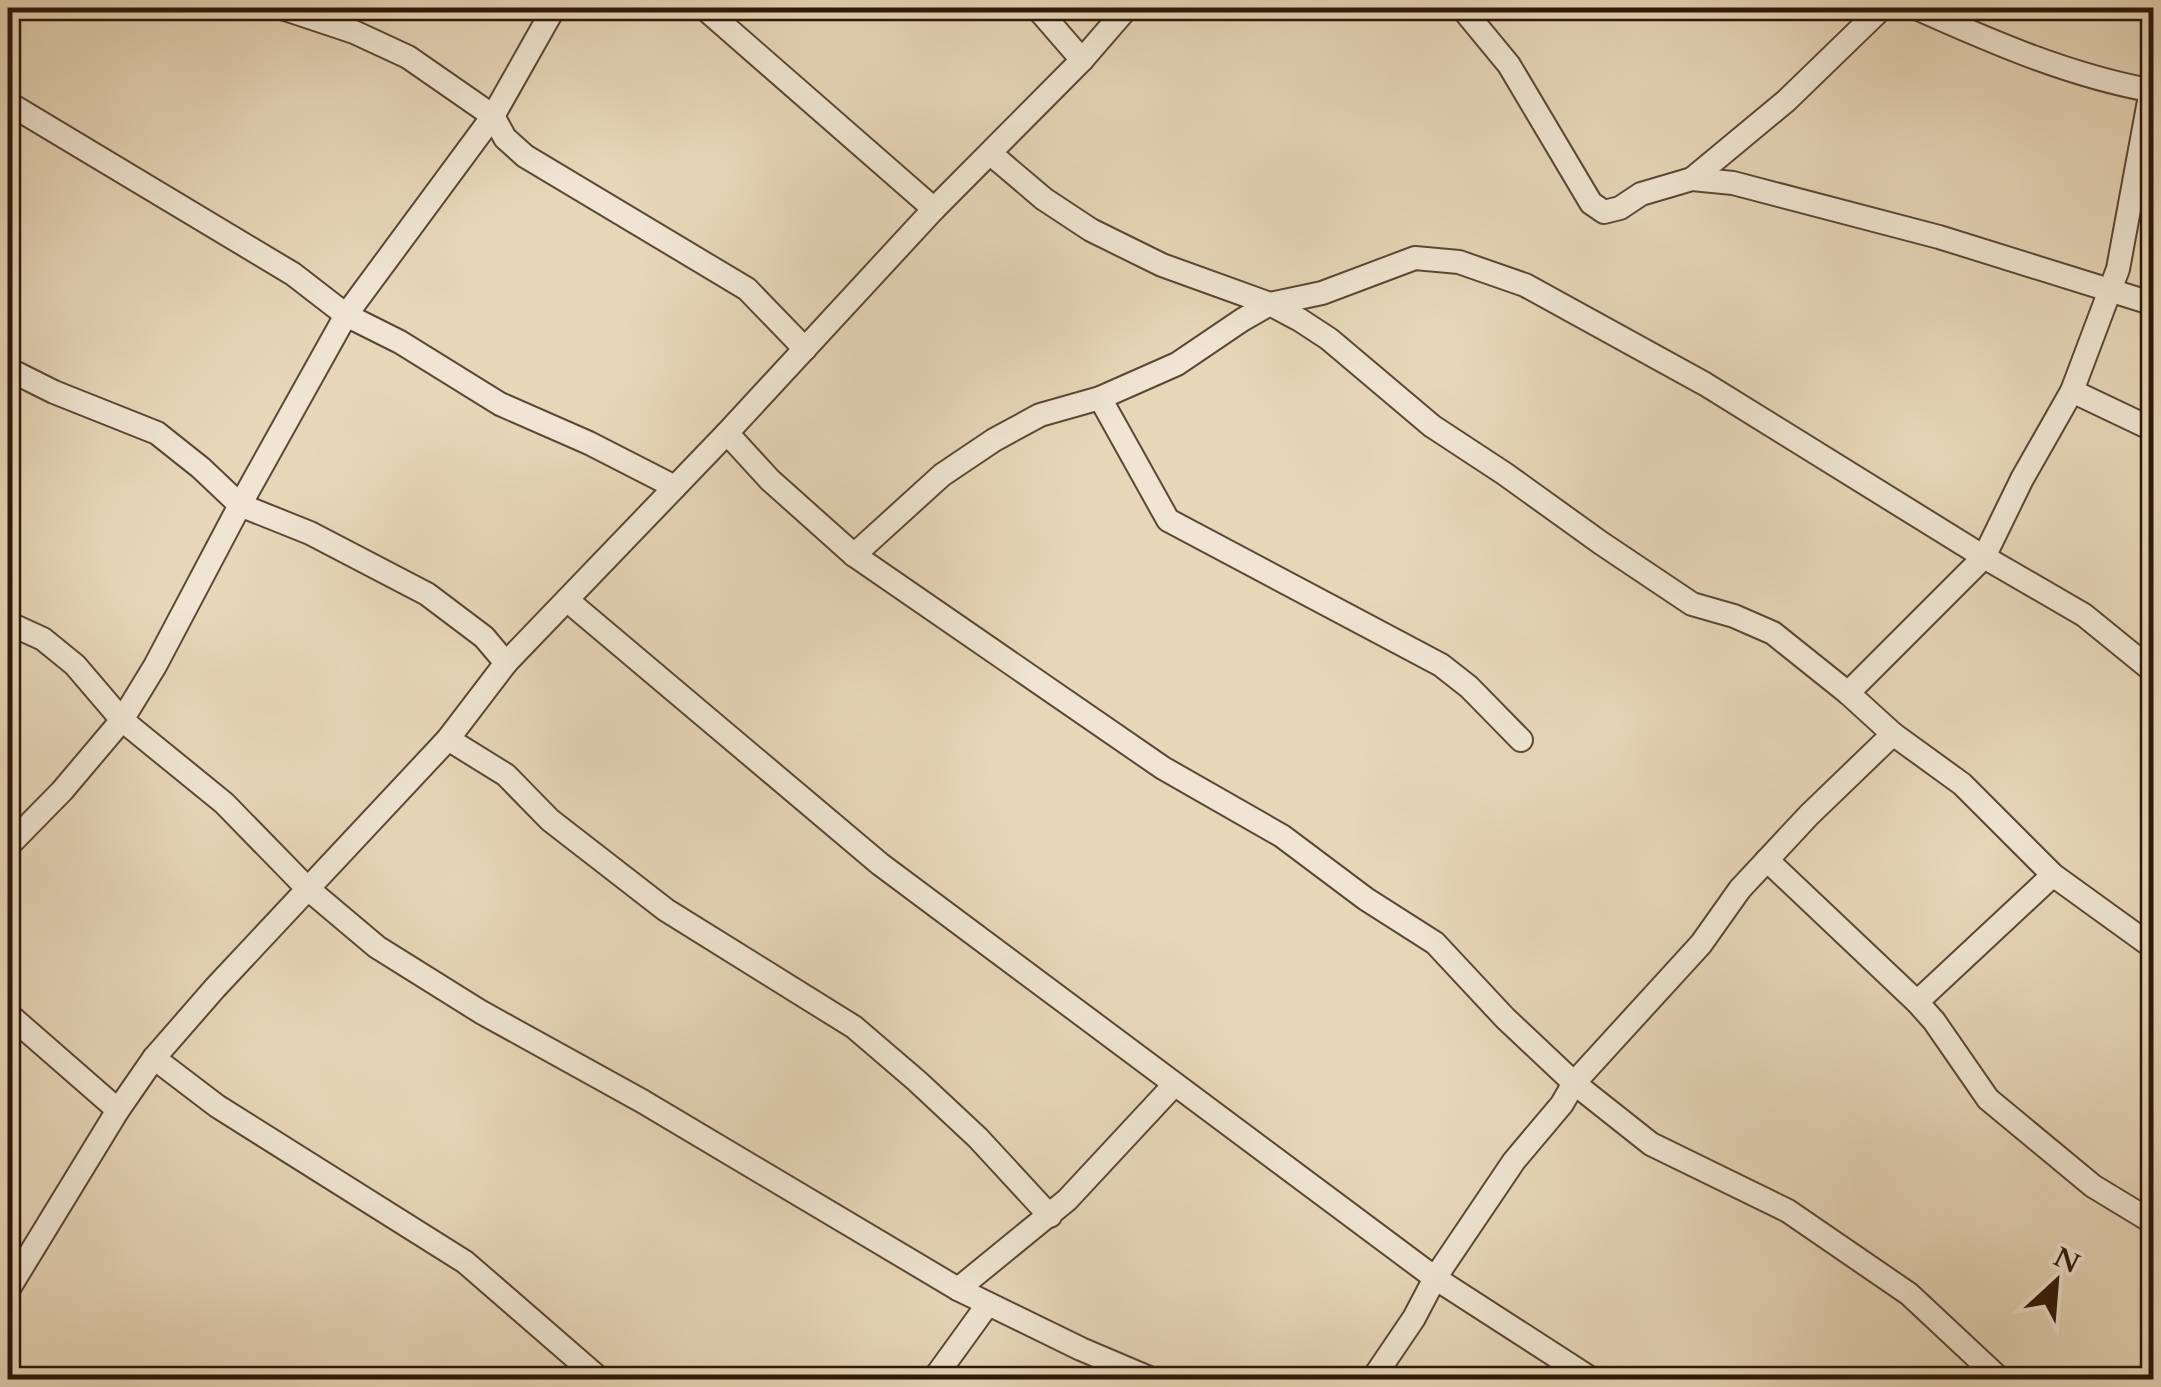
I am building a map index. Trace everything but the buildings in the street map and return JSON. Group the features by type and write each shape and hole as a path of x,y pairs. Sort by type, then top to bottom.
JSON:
{"street":[{"path":"282,8 354,32 408,57 493,116 505,138 526,156 747,289 804,349"},
{"path":"8,846 62,792 122,720 346,315 493,116 553,8"},
{"path":"704,8 934,209"},
{"path":"1037,8 1082,60"},
{"path":"8,1290 118,1110 154,1058 215,988 448,739 506,663 727,433 934,209 1082,60 1127,8"},
{"path":"1462,8 1509,66 1591,202 1604,212 1620,208 1641,194 1692,179 1733,183 1939,237 2154,304"},
{"path":"1692,179 1786,100 1882,8"},
{"path":"1848,693 1984,557 2072,391 2118,269 2153,85 2105,82 1985,39 1916,8"},
{"path":"8,104 293,274 346,315 400,342 500,404 589,443 674,487"},
{"path":"991,154 1044,199 1091,230 1162,265 1270,304 1329,339 1432,426 1692,604 1773,633 1893,734 1962,784 2053,876 2154,948"},
{"path":"854,555 942,475 1040,415 1100,398 1178,364 1270,304 1322,293 1415,258 1459,262 1524,285 1704,384 1984,557 2084,614 2154,672"},
{"path":"8,369 157,433 202,468 240,505 310,533 427,594 484,637 506,663"},
{"path":"2072,391 2154,430"},
{"path":"1100,398 1168,520 1441,665 1521,740"},
{"path":"727,433 770,480 854,555 1163,768 1282,836 1366,899 1435,944 1574,1084 1651,1144 1788,1211 1909,1294 2001,1380"},
{"path":"566,600 880,864 1435,1278 1593,1380"},
{"path":"8,623 43,639 75,665 122,720 224,802 307,888 377,946 482,1012 642,1101 958,1289 1154,1380"},
{"path":"1372,1380 1514,1161 1574,1084 1701,944 1766,860 1893,734"},
{"path":"448,739 506,776 550,820 666,910 854,1027 978,1138 1050,1216"},
{"path":"1766,860 1918,1002 1988,1099 2093,1186 2154,1223"},
{"path":"1918,1002 2053,876"},
{"path":"8,1014 118,1110"},
{"path":"154,1058 217,1106 465,1262 600,1380"},
{"path":"958,1289 1068,1200 1174,1085"},
{"path":"933,1380 988,1304"}]}
